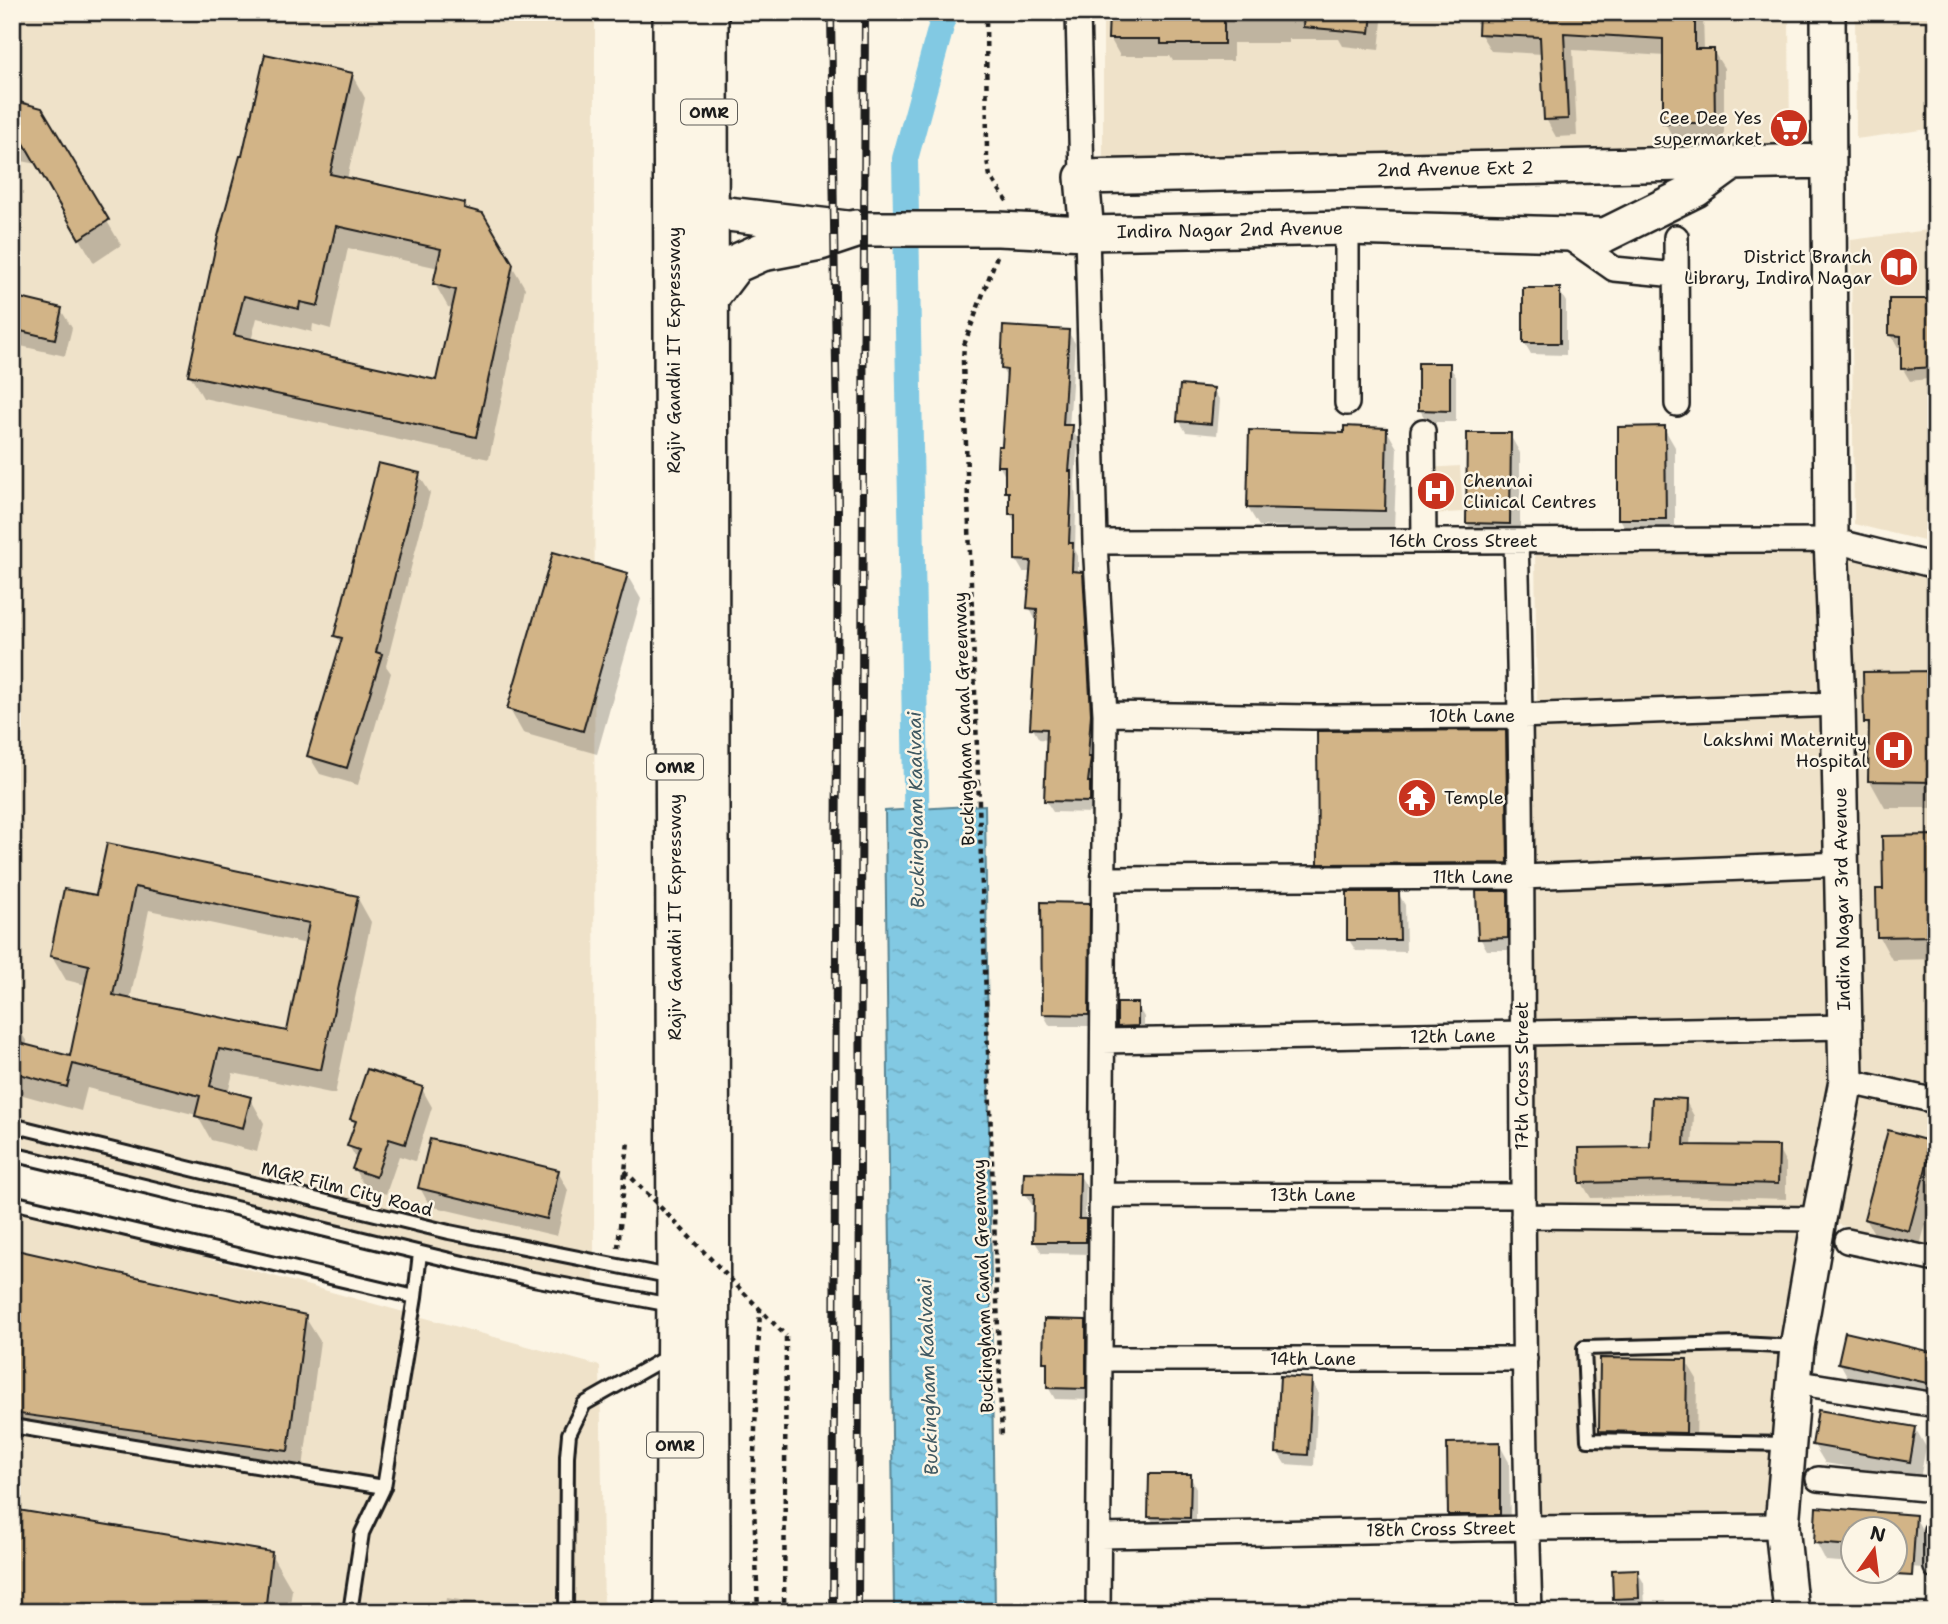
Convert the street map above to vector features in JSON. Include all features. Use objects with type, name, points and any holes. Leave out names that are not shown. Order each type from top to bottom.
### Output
[{"type":"main road","name":"Rajiv Gandhi IT Expressway","points":[[709,12],[710,1612]]},
{"type":"main road","name":"Rajiv Gandhi IT Expressway","points":[[671,13],[674,211],[674,1612]]},
{"type":"main road","points":[[710,296],[735,264],[762,252],[820,241],[856,229]]},
{"type":"street","points":[[1078,12],[1095,542],[1105,714],[1098,1612]]},
{"type":"street","name":"Indira Nagar 3rd Avenue","points":[[1791,1612],[1782,1526],[1797,1347],[1846,1081],[1838,704],[1830,540],[1828,12]]},
{"type":"street","name":"2nd Avenue Ext 2","points":[[1082,177],[1828,161]]},
{"type":"street","name":"Indira Nagar 2nd Avenue","points":[[674,211],[710,212],[856,229],[1002,229],[1087,233],[1347,228],[1605,235],[1696,190],[1733,163]]},
{"type":"street","points":[[1347,228],[1347,403]]},
{"type":"street","points":[[1564,234],[1614,269],[1676,275]]},
{"type":"street","points":[[1676,237],[1677,404]]},
{"type":"street","points":[[1423,431],[1424,541]]},
{"type":"street","name":"16th Cross Street","points":[[1095,542],[1830,540],[1936,566]]},
{"type":"street","name":"17th Cross Street","points":[[1516,541],[1521,716],[1521,1035],[1530,1612]]},
{"type":"street","name":"10th Lane","points":[[1105,714],[1521,716],[1838,704]]},
{"type":"street","name":"11th Lane","points":[[1104,879],[1522,877],[1842,864]]},
{"type":"street","name":"12th Lane","points":[[1103,1041],[1845,1027]]},
{"type":"street","points":[[1846,1081],[1936,1101]]},
{"type":"street","name":"13th Lane","points":[[1102,1195],[1523,1206],[1819,1219]]},
{"type":"street","points":[[1847,1241],[1936,1260]]},
{"type":"street","name":"14th Lane","points":[[1101,1359],[1525,1359]]},
{"type":"street","points":[[1794,1382],[1936,1405]]},
{"type":"street","points":[[1818,1479],[1936,1490]]},
{"type":"street","name":"18th Cross Street","points":[[1100,1536],[1782,1526]]},
{"type":"street","points":[[1936,1531],[1936,1567]]},
{"type":"lane","name":"MGR Film City Road","points":[[12,1125],[449,1232],[616,1266],[675,1292]]},
{"type":"lane","points":[[12,1154],[533,1279],[675,1292]]},
{"type":"lane","points":[[12,1202],[415,1297]]},
{"type":"lane","points":[[350,1612],[362,1533],[384,1487],[420,1253]]},
{"type":"lane","points":[[1789,1444],[1588,1440],[1584,1348],[1740,1344],[1797,1347]]},
{"type":"lane","points":[[566,1612],[569,1434],[584,1404],[675,1352]]},
{"type":"lane","points":[[12,1426],[384,1487]]},
{"type":"path","name":"Buckingham Canal Greenway","points":[[986,12],[987,160],[990,176],[1009,208],[964,345],[963,361],[975,625],[1002,1439]]},
{"type":"path","points":[[616,1266],[628,1140]]},
{"type":"path","points":[[625,1171],[786,1336],[784,1612]]},
{"type":"path","points":[[758,1612],[753,1478],[760,1309]]},
{"type":"shaded area","points":[[12,12],[595,12],[594,1297],[12,1145]]},
{"type":"shaded area","points":[[1103,12],[1789,12],[1790,151],[1103,166]]},
{"type":"shaded area","points":[[1855,12],[1936,12],[1936,128],[1856,139]]},
{"type":"shaded area","points":[[1936,229],[1936,544],[1854,524],[1851,240]]},
{"type":"shaded area","name":"Chennai Clinical Centres","points":[[1460,466],[1463,512],[1413,515],[1410,469]]},
{"type":"shaded area","points":[[1816,546],[1819,695],[1537,706],[1535,551]]},
{"type":"shaded area","points":[[1840,548],[1936,570],[1936,1090],[1851,1071]]},
{"type":"shaded area","points":[[1833,707],[1836,862],[1528,874],[1523,719]]},
{"type":"shaded area","points":[[1842,864],[1846,1080],[1936,1101],[1936,1252],[1819,1219],[1782,1526],[1527,1528],[1522,877]]},
{"type":"shaded area","points":[[12,1204],[600,1366],[604,1612],[12,1612]]},
{"type":"water","points":[[985,805],[995,1612],[894,1612],[885,811]]},
{"type":"building","points":[[1109,12],[1224,12],[1224,44],[1161,44],[1161,39],[1108,39]]},
{"type":"building","points":[[1304,12],[1372,12],[1370,33],[1303,27]]},
{"type":"building","points":[[1479,12],[1695,12],[1695,49],[1714,49],[1715,123],[1663,123],[1663,39],[1564,33],[1568,119],[1544,120],[1540,37],[1478,34]]},
{"type":"building","points":[[265,54],[353,73],[330,174],[465,203],[464,208],[483,213],[513,264],[476,437],[188,375],[217,240],[242,156]],"holes":[[[336,226],[441,249],[433,284],[456,290],[436,380],[234,335],[244,296],[299,309],[300,302],[318,306]]]},
{"type":"building","points":[[12,100],[42,108],[109,220],[79,239],[22,140],[12,138]]},
{"type":"building","points":[[1523,288],[1560,288],[1560,343],[1523,343]]},
{"type":"building","points":[[12,296],[62,308],[55,339],[12,329]]},
{"type":"building","points":[[1889,299],[1936,299],[1936,367],[1901,369],[1901,336],[1889,335]]},
{"type":"building","points":[[1003,326],[1069,330],[1063,425],[1073,425],[1069,471],[1069,543],[1073,543],[1072,571],[1083,572],[1091,714],[1088,757],[1091,757],[1088,782],[1090,802],[1044,801],[1047,729],[1030,728],[1037,609],[1027,608],[1031,561],[1015,560],[1015,514],[1009,514],[1009,492],[1005,492],[1005,466],[997,466],[998,446],[1002,446],[1007,370],[1001,369]]},
{"type":"building","points":[[1418,363],[1450,363],[1450,411],[1418,410]]},
{"type":"building","points":[[1180,385],[1214,388],[1211,424],[1177,421]]},
{"type":"building","points":[[1344,426],[1387,428],[1385,511],[1247,508],[1249,430],[1344,433]]},
{"type":"building","points":[[1665,426],[1666,519],[1618,519],[1618,427]]},
{"type":"building","points":[[1467,433],[1511,433],[1510,524],[1466,523]]},
{"type":"building","points":[[378,463],[420,473],[376,652],[382,654],[347,768],[307,756],[342,638],[334,636]]},
{"type":"building","points":[[553,552],[628,573],[583,731],[507,709]]},
{"type":"building","points":[[1936,671],[1936,782],[1868,781],[1869,723],[1864,723],[1863,672]]},
{"type":"building","name":"Temple","points":[[1506,730],[1508,863],[1318,864],[1317,731]]},
{"type":"building","points":[[1936,835],[1936,936],[1877,937],[1876,889],[1883,889],[1882,836]]},
{"type":"building","points":[[107,843],[358,896],[321,1070],[219,1049],[210,1086],[251,1097],[243,1128],[195,1116],[200,1096],[73,1064],[67,1087],[12,1072],[12,1041],[70,1056],[89,965],[50,956],[64,889],[96,895]],"holes":[[[135,887],[309,923],[287,1031],[113,995]]]},
{"type":"building","points":[[1476,891],[1508,891],[1508,938],[1478,939]]},
{"type":"building","points":[[1347,892],[1399,892],[1400,940],[1347,940]]},
{"type":"building","points":[[1041,902],[1090,903],[1089,1015],[1042,1014]]},
{"type":"building","points":[[1117,1003],[1138,1003],[1138,1026],[1117,1027]]},
{"type":"building","points":[[367,1069],[423,1087],[405,1144],[389,1139],[376,1177],[352,1169],[359,1150],[347,1146],[356,1121],[350,1119]]},
{"type":"building","points":[[1652,1097],[1686,1099],[1684,1145],[1779,1146],[1778,1184],[1674,1181],[1580,1183],[1579,1148],[1650,1147]]},
{"type":"building","points":[[1888,1130],[1933,1142],[1909,1231],[1864,1219]]},
{"type":"building","points":[[430,1139],[559,1170],[547,1219],[418,1188]]},
{"type":"building","points":[[1024,1172],[1080,1173],[1079,1219],[1086,1219],[1086,1242],[1033,1242],[1034,1194],[1023,1194]]},
{"type":"building","points":[[12,1249],[306,1315],[288,1451],[12,1413]]},
{"type":"building","points":[[1044,1319],[1086,1320],[1086,1389],[1047,1388],[1047,1362],[1043,1362]]},
{"type":"building","points":[[1845,1332],[1936,1353],[1936,1385],[1838,1363]]},
{"type":"building","points":[[1600,1358],[1687,1359],[1686,1433],[1599,1431]]},
{"type":"building","points":[[1280,1376],[1312,1378],[1308,1455],[1276,1453]]},
{"type":"building","points":[[1818,1410],[1916,1427],[1910,1462],[1812,1445]]},
{"type":"building","points":[[1500,1442],[1500,1515],[1448,1515],[1447,1443]]},
{"type":"building","points":[[1149,1474],[1191,1474],[1190,1518],[1148,1517]]},
{"type":"building","points":[[1816,1507],[1916,1515],[1912,1576],[1910,1516],[1840,1516],[1840,1545],[1814,1543]]},
{"type":"building","points":[[12,1509],[272,1552],[265,1612],[12,1612]]},
{"type":"building","points":[[1638,1569],[1639,1598],[1613,1599],[1612,1570]]},
{"type":"waterway","name":"Buckingham Kaalvaai","points":[[917,845],[905,159],[945,12]]},
{"type":"railway","points":[[831,12],[838,507],[833,1612]]},
{"type":"railway","points":[[858,1612],[865,12]]},
{"type":"place","name":"Cee Dee Yes supermarket","points":[[1789,128]]},
{"type":"place","name":"District Branch Library, Indira Nagar","points":[[1899,267]]},
{"type":"place","name":"Chennai Clinical Centres","points":[[1436,491]]},
{"type":"place","name":"Lakshmi Maternity Hospital","points":[[1894,750]]},
{"type":"place","name":"Temple","points":[[1417,798]]}]
